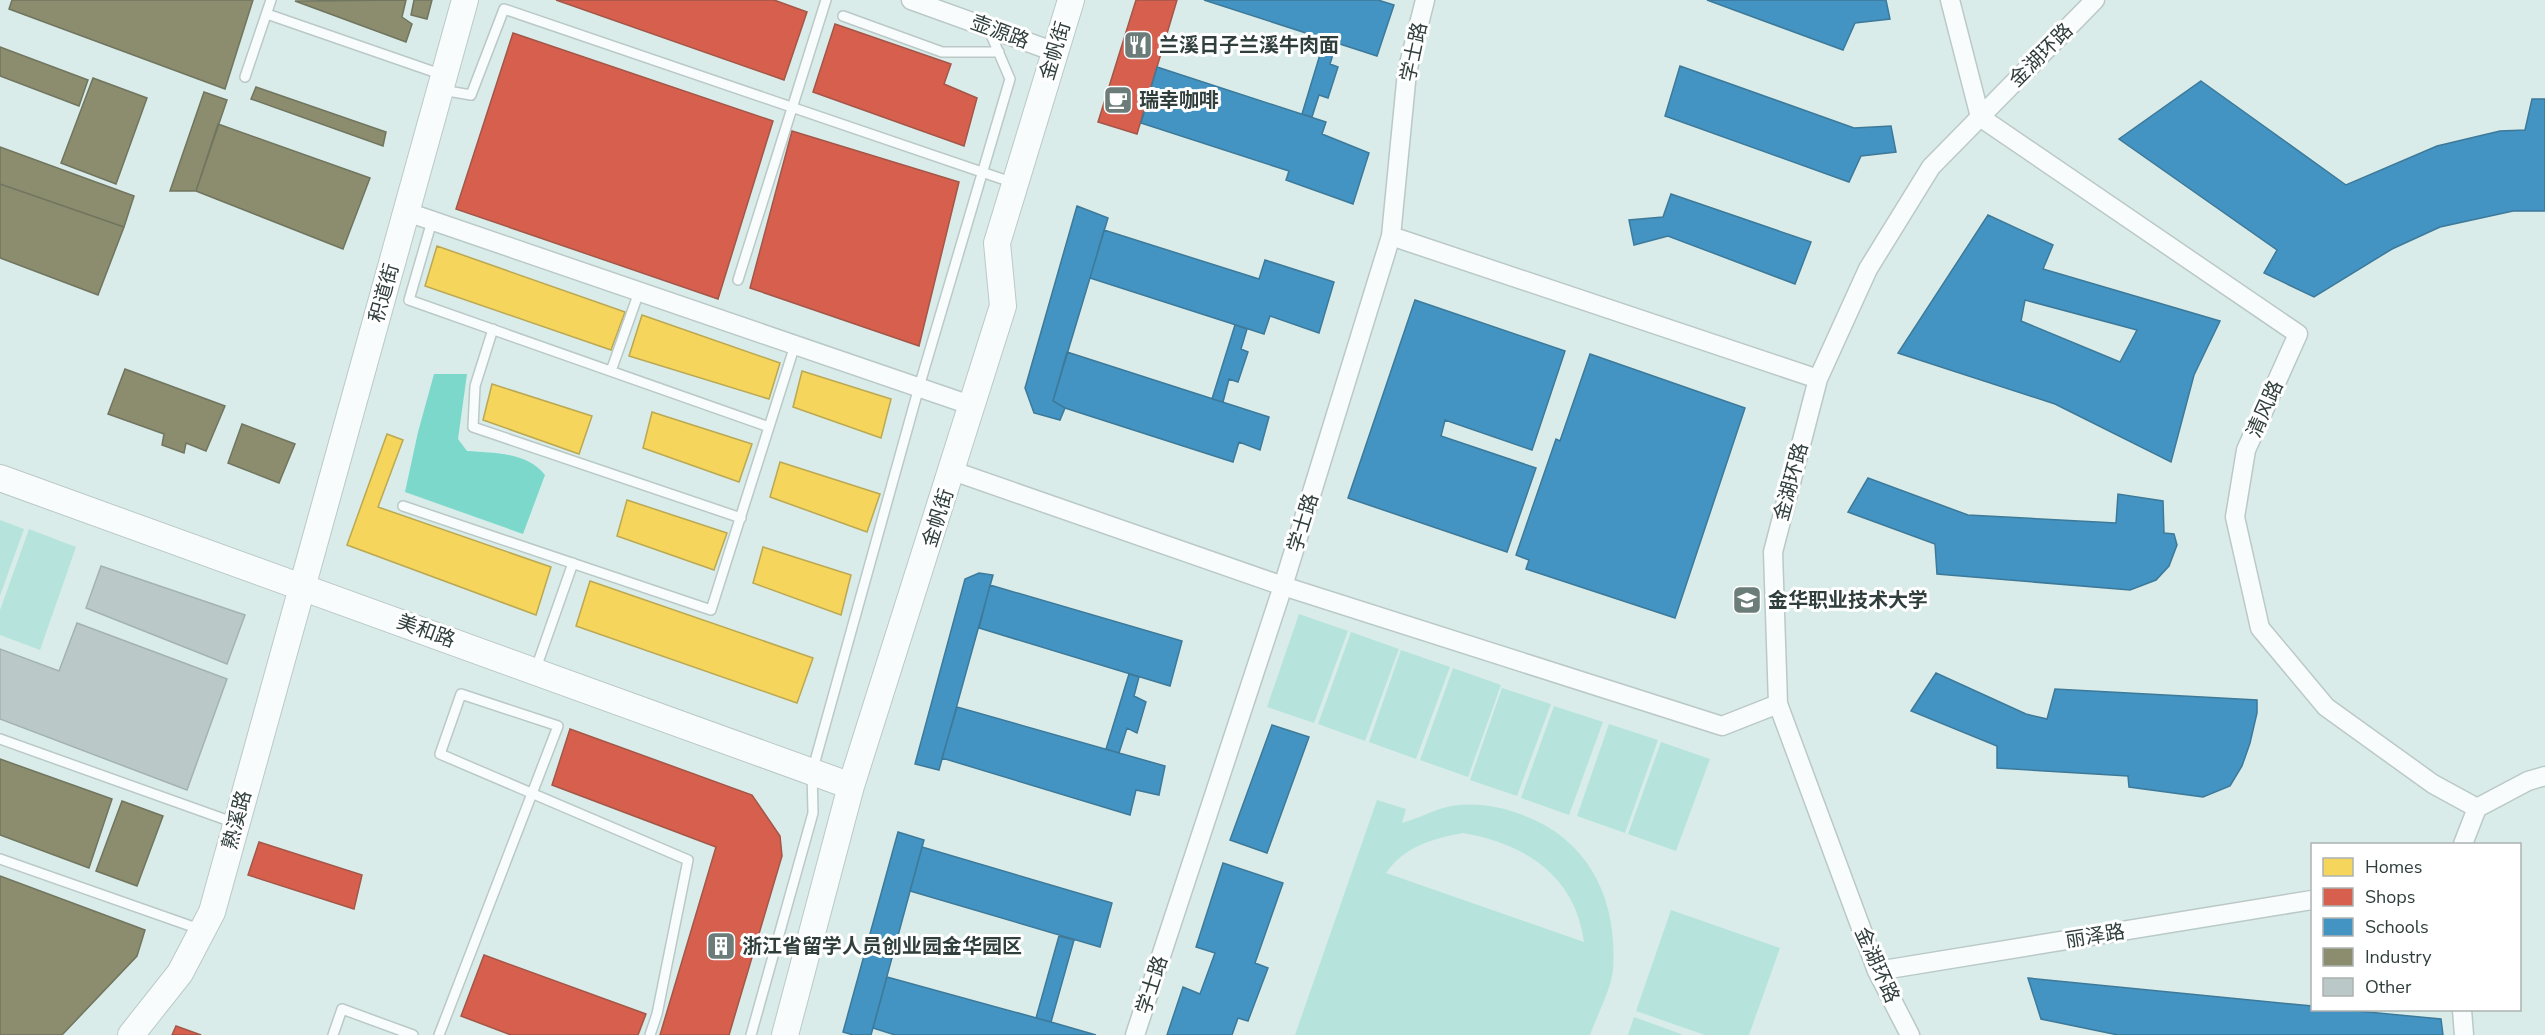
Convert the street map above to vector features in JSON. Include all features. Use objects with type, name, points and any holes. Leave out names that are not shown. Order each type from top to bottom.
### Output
[{"type":"street","name":"积道街","points":[[302,586],[444,83],[465,0]]},
{"type":"street","name":"壶源路","points":[[911,0],[1055,52]]},
{"type":"street","name":"金帆街","points":[[784,1035],[852,786],[1004,306],[997,243],[1071,0]]},
{"type":"street","name":"学士路","points":[[1136,1035],[1283,586],[1391,236],[1407,72],[1425,0]]},
{"type":"street","points":[[1950,0],[1980,117]]},
{"type":"street","name":"金湖环路","points":[[1910,1035],[1877,971],[1778,704],[1773,552],[1818,379],[1868,269],[1932,167],[2096,0]]},
{"type":"street","name":"清风路","points":[[1980,117],[2298,334],[2246,450],[2235,517],[2260,628],[2326,707],[2433,784],[2477,808]]},
{"type":"street","points":[[407,212],[973,406]]},
{"type":"street","points":[[1391,236],[1818,379]]},
{"type":"street","points":[[953,471],[1283,586],[1722,726],[1778,704]]},
{"type":"street","name":"美和路","points":[[1,477],[852,786]]},
{"type":"street","name":"熟溪路","points":[[131,1035],[180,973],[212,912],[302,586]]},
{"type":"street","points":[[2463,843],[2477,808],[2528,781],[2545,776]]},
{"type":"street","name":"丽泽路","points":[[1877,971],[2311,900]]},
{"type":"street","points":[[2462,1011],[2464,1035]]},
{"type":"lane","points":[[245,76],[272,0]]},
{"type":"lane","points":[[738,280],[826,0]]},
{"type":"lane","points":[[267,14],[471,95],[504,9],[1015,183]]},
{"type":"lane","points":[[843,16],[942,52],[999,52]]},
{"type":"lane","points":[[751,1035],[813,813],[812,772],[919,387],[1010,80],[988,28]]},
{"type":"lane","points":[[432,221],[409,300],[769,427]]},
{"type":"lane","points":[[611,371],[639,292]]},
{"type":"lane","points":[[493,329],[475,386],[473,427],[741,518]]},
{"type":"lane","points":[[404,506],[711,610],[795,345]]},
{"type":"lane","points":[[535,671],[573,563]]},
{"type":"lane","points":[[439,1035],[532,792],[558,726],[461,694],[440,754],[532,792],[688,860],[657,1014],[650,1035]]},
{"type":"lane","points":[[0,739],[236,824]]},
{"type":"lane","points":[[0,859],[202,930]]},
{"type":"lane","points":[[333,1035],[342,1009],[413,1035]]},
{"type":"shaded area","points":[[434,374],[467,374],[458,439],[467,451],[499,453],[520,458],[538,467],[545,475],[523,534],[405,492]]},
{"type":"shaded area","points":[[0,520],[24,529],[0,596]]},
{"type":"shaded area","points":[[29,529],[76,547],[40,650],[0,635],[0,610]]},
{"type":"shaded area","points":[[1299,614],[1348,631],[1314,723],[1267,707]]},
{"type":"shaded area","points":[[1351,632],[1399,649],[1365,741],[1318,724]]},
{"type":"shaded area","points":[[1401,650],[1450,667],[1416,759],[1369,742]]},
{"type":"shaded area","points":[[1453,668],[1501,685],[1468,777],[1420,760]]},
{"type":"shaded area","points":[[1502,688],[1551,704],[1517,796],[1470,780]]},
{"type":"shaded area","points":[[1554,706],[1603,722],[1569,815],[1521,798]]},
{"type":"shaded area","points":[[1609,724],[1658,740],[1625,833],[1577,816]]},
{"type":"shaded area","points":[[1661,742],[1710,759],[1676,851],[1628,834]]},
{"type":"shaded area","points":[[1377,800],[1406,809],[1402,823],[1458,805],[1484,805],[1517,813],[1548,827],[1567,841],[1596,877],[1611,921],[1613,970],[1607,994],[1590,1035],[1295,1035]],"holes":[[[1463,833],[1486,838],[1526,855],[1558,881],[1570,898],[1579,919],[1584,942],[1386,873],[1402,856],[1430,841]]]},
{"type":"shaded area","points":[[1671,910],[1780,948],[1749,1035],[1705,1035],[1636,1011]]},
{"type":"shaded area","points":[[1634,1017],[1681,1034],[1681,1035],[1628,1035]]},
{"type":"building: Homes","points":[[437,246],[625,312],[611,350],[425,286]]},
{"type":"building: Homes","points":[[642,315],[780,363],[769,399],[629,356]]},
{"type":"building: Homes","points":[[802,371],[891,399],[881,438],[793,407]]},
{"type":"building: Homes","points":[[492,384],[592,416],[579,454],[483,420]]},
{"type":"building: Homes","points":[[652,412],[752,444],[739,482],[643,448]]},
{"type":"building: Homes","points":[[387,434],[403,440],[378,507],[551,567],[536,615],[347,545]]},
{"type":"building: Homes","points":[[780,462],[880,494],[867,532],[770,497]]},
{"type":"building: Homes","points":[[627,500],[727,533],[714,570],[617,536]]},
{"type":"building: Homes","points":[[763,547],[851,575],[841,615],[753,583]]},
{"type":"building: Homes","points":[[590,581],[813,658],[797,703],[576,626]]},
{"type":"building: Shops","points":[[556,0],[774,0],[807,12],[784,80]]},
{"type":"building: Shops","points":[[1136,0],[1177,0],[1137,134],[1098,122]]},
{"type":"building: Shops","points":[[835,24],[951,64],[944,84],[977,98],[964,146],[813,92]]},
{"type":"building: Shops","points":[[513,33],[773,121],[718,299],[456,209]]},
{"type":"building: Shops","points":[[792,131],[959,182],[919,346],[750,288]]},
{"type":"building: Shops","name":"浙江省留学人员创业园金华园区","points":[[570,729],[752,795],[780,836],[782,856],[729,1035],[660,1035],[716,847],[552,785]]},
{"type":"building: Shops","points":[[259,842],[362,875],[354,909],[248,875]]},
{"type":"building: Shops","points":[[484,955],[646,1014],[638,1035],[511,1035],[461,1016]]},
{"type":"building: Shops","points":[[176,1026],[201,1035],[172,1035]]},
{"type":"building: Schools","points":[[1204,0],[1378,0],[1394,5],[1377,56]]},
{"type":"building: Schools","points":[[1707,0],[1886,0],[1890,19],[1855,23],[1843,50]]},
{"type":"building: Schools","points":[[1325,38],[1337,42],[1330,64],[1338,67],[1328,98],[1319,95],[1312,117],[1302,114]]},
{"type":"building: Schools","points":[[1680,66],[1854,128],[1891,126],[1896,152],[1861,156],[1849,182],[1665,116]]},
{"type":"building: Schools","points":[[1157,67],[1326,122],[1322,134],[1369,153],[1353,204],[1286,180],[1289,171],[1141,123]]},
{"type":"building: Schools","points":[[2201,81],[2346,185],[2437,146],[2500,131],[2525,130],[2532,99],[2545,99],[2545,211],[2513,211],[2440,227],[2392,249],[2314,297],[2264,273],[2277,250],[2119,139]]},
{"type":"building: Schools","points":[[1671,194],[1811,242],[1795,284],[1668,236],[1634,245],[1629,220],[1663,217]]},
{"type":"building: Schools","points":[[1077,206],[1108,218],[1053,401],[1065,408],[1060,420],[1034,413],[1025,388]]},
{"type":"building: Schools","points":[[1988,215],[2053,245],[2043,269],[2220,321],[2194,375],[2171,462],[2055,404],[1898,353]],"holes":[[[2025,300],[2137,330],[2120,362],[2021,321]]]},
{"type":"building: Schools","points":[[1104,230],[1259,279],[1265,260],[1334,282],[1319,333],[1270,316],[1264,334],[1090,278]]},
{"type":"building: Schools","points":[[1415,300],[1565,351],[1532,450],[1445,420],[1441,436],[1536,468],[1507,552],[1348,498]]},
{"type":"building: Schools","points":[[1235,325],[1247,329],[1241,349],[1248,352],[1238,382],[1229,379],[1223,402],[1212,399]]},
{"type":"building: Schools","points":[[1067,352],[1269,417],[1260,450],[1239,442],[1233,462],[1065,408],[1053,401]]},
{"type":"building: Schools","points":[[1590,354],[1745,408],[1675,618],[1526,569],[1529,560],[1516,555],[1556,439],[1560,441]]},
{"type":"building: Schools","points":[[1868,478],[1968,515],[2116,523],[2118,494],[2163,501],[2164,533],[2174,534],[2177,545],[2169,566],[2156,580],[2130,590],[1937,574],[1935,544],[1848,512]]},
{"type":"building: Schools","points":[[979,573],[993,575],[939,770],[915,764],[965,579]]},
{"type":"building: Schools","points":[[990,585],[1182,641],[1170,686],[979,628]]},
{"type":"building: Schools","points":[[1936,673],[2026,714],[2047,719],[2055,689],[2257,700],[2257,713],[2242,766],[2230,786],[2203,797],[2129,787],[2128,776],[1997,768],[1997,746],[1911,711]]},
{"type":"building: Schools","points":[[1129,674],[1139,677],[1134,696],[1146,702],[1137,733],[1127,728],[1119,753],[1106,749]]},
{"type":"building: Schools","points":[[957,707],[1165,766],[1159,795],[1136,790],[1130,815],[942,758]]},
{"type":"building: Schools","points":[[1272,725],[1309,737],[1267,853],[1230,840]]},
{"type":"building: Schools","points":[[898,832],[924,840],[871,1035],[853,1035],[843,1032]]},
{"type":"building: Schools","points":[[922,847],[1112,903],[1100,947],[910,891]]},
{"type":"building: Schools","points":[[1223,863],[1283,883],[1255,963],[1268,968],[1248,1021],[1238,1018],[1232,1035],[1167,1035],[1183,987],[1200,994],[1215,953],[1196,947]]},
{"type":"building: Schools","points":[[1059,936],[1074,940],[1051,1022],[1036,1018]]},
{"type":"building: Schools","points":[[887,977],[1096,1035],[895,1035],[873,1028]]},
{"type":"building: Schools","points":[[2028,978],[2311,1006],[2311,1011],[2357,1011],[2441,1019],[2443,1035],[2118,1035],[2041,1019]]},
{"type":"building: Industry","points":[[12,0],[253,0],[225,89],[9,9]]},
{"type":"building: Industry","points":[[406,0],[402,17],[412,24],[406,42],[295,1]]},
{"type":"building: Industry","points":[[414,0],[432,0],[427,19],[411,15]]},
{"type":"building: Industry","points":[[0,47],[88,80],[79,106],[0,76]]},
{"type":"building: Industry","points":[[93,78],[147,98],[116,184],[61,163]]},
{"type":"building: Industry","points":[[256,87],[386,132],[383,146],[251,99]]},
{"type":"building: Industry","points":[[204,92],[227,100],[196,191],[170,191]]},
{"type":"building: Industry","points":[[218,124],[370,178],[343,249],[196,191]]},
{"type":"building: Industry","points":[[0,147],[134,196],[124,227],[0,184]]},
{"type":"building: Industry","points":[[0,184],[124,227],[98,295],[0,258]]},
{"type":"building: Industry","points":[[125,369],[225,406],[206,451],[186,443],[184,453],[162,445],[164,434],[108,414]]},
{"type":"building: Industry","points":[[242,424],[295,444],[279,483],[228,463]]},
{"type":"building: Industry","points":[[0,759],[112,799],[89,868],[0,835]]},
{"type":"building: Industry","points":[[122,801],[163,816],[137,886],[96,871]]},
{"type":"building: Industry","points":[[0,876],[145,930],[137,956],[62,1035],[0,1035]]},
{"type":"building: Other","points":[[101,566],[245,615],[227,664],[86,608]]},
{"type":"building: Other","points":[[77,623],[227,679],[187,790],[0,719],[0,649],[59,671]]},
{"type":"place","name":"兰溪日子兰溪牛肉面","points":[[1138,45]]},
{"type":"place","name":"瑞幸咖啡","points":[[1118,100]]},
{"type":"place","name":"金华职业技术大学","points":[[1747,600]]},
{"type":"place","name":"浙江省留学人员创业园金华园区","points":[[721,946]]}]
